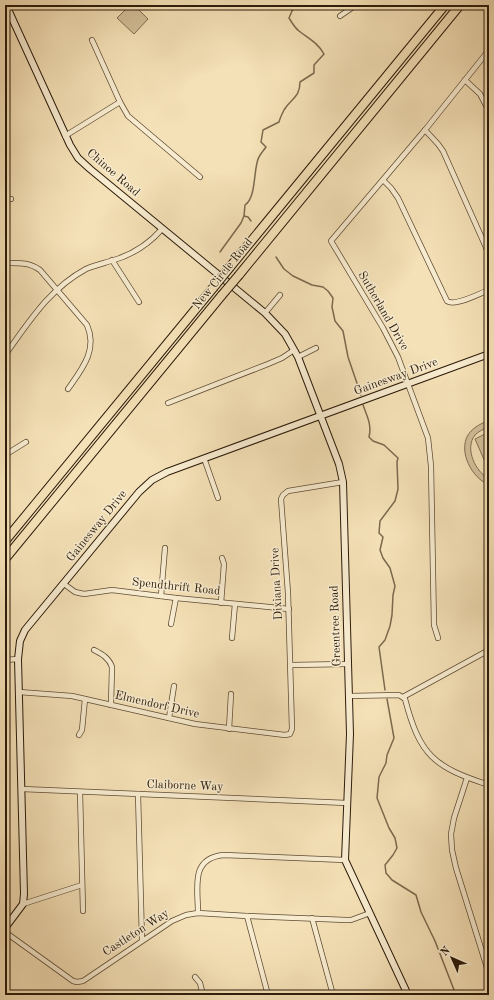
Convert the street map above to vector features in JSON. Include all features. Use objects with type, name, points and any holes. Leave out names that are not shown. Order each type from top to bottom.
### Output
[{"type":"highway","name":"New Circle Road","points":[[5,540],[445,5]]},
{"type":"highway","name":"New Circle Road","points":[[5,558],[460,5]]},
{"type":"street","points":[[340,16],[356,5]]},
{"type":"street","name":"Chinoe Road","points":[[9,6],[65,136],[83,163],[226,281]]},
{"type":"street","points":[[92,40],[120,102],[128,116],[200,177]]},
{"type":"street","name":"Sutherland Drive","points":[[438,638],[434,625],[429,444],[409,384],[398,357],[383,328],[331,241],[489,50]]},
{"type":"street","points":[[465,80],[480,94],[489,111]]},
{"type":"street","points":[[65,136],[120,102]]},
{"type":"street","points":[[424,130],[434,139],[443,151],[489,254]]},
{"type":"street","points":[[383,180],[398,198],[447,301],[452,303],[458,302],[489,290]]},
{"type":"street","points":[[5,199],[11,199]]},
{"type":"street","points":[[5,355],[41,305],[57,289],[87,269],[137,250],[151,240],[162,229]]},
{"type":"street","points":[[112,260],[140,302]]},
{"type":"street","points":[[5,263],[26,263],[35,266],[44,274],[87,325],[91,340],[90,354],[87,362],[68,389]]},
{"type":"street","name":"Greentree Road","points":[[226,281],[266,313],[286,334],[298,357],[339,464],[343,482],[350,734],[345,860],[408,995]]},
{"type":"street","points":[[266,313],[280,295]]},
{"type":"street","points":[[298,357],[316,348]]},
{"type":"street","points":[[168,403],[268,364],[294,350]]},
{"type":"street","name":"Gainesway Drive","points":[[23,904],[22,789],[18,659],[22,636],[146,485],[159,475],[489,354]]},
{"type":"street","points":[[5,455],[26,442]]},
{"type":"street","points":[[204,458],[218,498]]},
{"type":"street","name":"Dixiana Drive","points":[[290,734],[292,729],[289,609],[281,499],[288,491],[343,482]]},
{"type":"street","points":[[161,596],[165,548]]},
{"type":"street","points":[[222,558],[224,564],[222,603]]},
{"type":"street","name":"Spendthrift Road","points":[[64,584],[79,594],[112,590],[289,609]]},
{"type":"street","points":[[171,624],[176,598]]},
{"type":"street","points":[[232,638],[235,604]]},
{"type":"street","points":[[94,650],[104,656],[110,662],[112,667],[111,705]]},
{"type":"street","points":[[349,696],[399,695],[404,697],[489,650]]},
{"type":"street","points":[[5,660],[18,659]]},
{"type":"street","points":[[291,665],[348,664]]},
{"type":"street","points":[[169,718],[174,686]]},
{"type":"street","name":"Elmendorf Drive","points":[[19,692],[72,696],[195,724],[285,735],[290,734]]},
{"type":"street","points":[[229,729],[232,694]]},
{"type":"street","points":[[404,697],[414,731],[426,750],[436,761],[445,768],[489,786]]},
{"type":"street","points":[[79,735],[82,730],[85,699]]},
{"type":"street","points":[[467,778],[454,818],[451,834],[452,850],[456,868],[489,974]]},
{"type":"street","name":"Claiborne Way","points":[[22,789],[347,803]]},
{"type":"street","points":[[80,792],[83,911]]},
{"type":"street","points":[[138,794],[142,940]]},
{"type":"street","points":[[198,913],[198,874],[202,865],[213,857],[223,855],[345,860]]},
{"type":"street","points":[[5,928],[23,904],[82,886]]},
{"type":"street","name":"Castleton Way","points":[[5,932],[73,981],[77,982],[83,980],[179,917],[198,913],[351,920],[370,913]]},
{"type":"street","points":[[247,916],[268,995]]},
{"type":"street","points":[[312,918],[333,995]]},
{"type":"street","points":[[195,977],[200,983],[203,995]]},
{"type":"shaded area","points":[[130,5],[134,5],[148,19],[134,34],[117,18]]},
{"type":"shaded area","points":[[489,420],[489,427],[475,435],[472,441],[471,453],[476,466],[484,476],[489,479],[489,485],[477,477],[468,464],[465,442],[472,430]]},
{"type":"shaded area","points":[[489,432],[489,471],[475,439]]},
{"type":"waterway","points":[[251,221],[248,217],[244,216],[245,205],[249,201],[253,189],[257,162],[266,147],[261,142],[263,130],[279,122],[284,110],[297,95],[300,82],[314,73],[314,65],[324,54],[316,44],[292,24],[289,18],[297,5]]},
{"type":"waterway","points":[[220,252],[241,223],[244,216]]},
{"type":"waterway","points":[[276,257],[284,269],[293,276],[312,285],[323,287],[333,298],[332,307],[335,321],[343,331],[348,357],[361,395]]},
{"type":"waterway","points":[[363,405],[369,425],[369,437],[373,441],[384,445],[398,458],[398,489],[395,501],[380,521],[379,533],[383,537],[380,550],[383,558],[390,568],[395,586],[390,626],[385,640],[379,647],[385,690]]},
{"type":"waterway","points":[[387,699],[394,738],[387,755],[386,763],[379,777],[377,798],[389,828],[395,838],[397,848],[385,865],[386,873],[392,880],[416,895],[421,912],[435,941],[456,995]]}]
